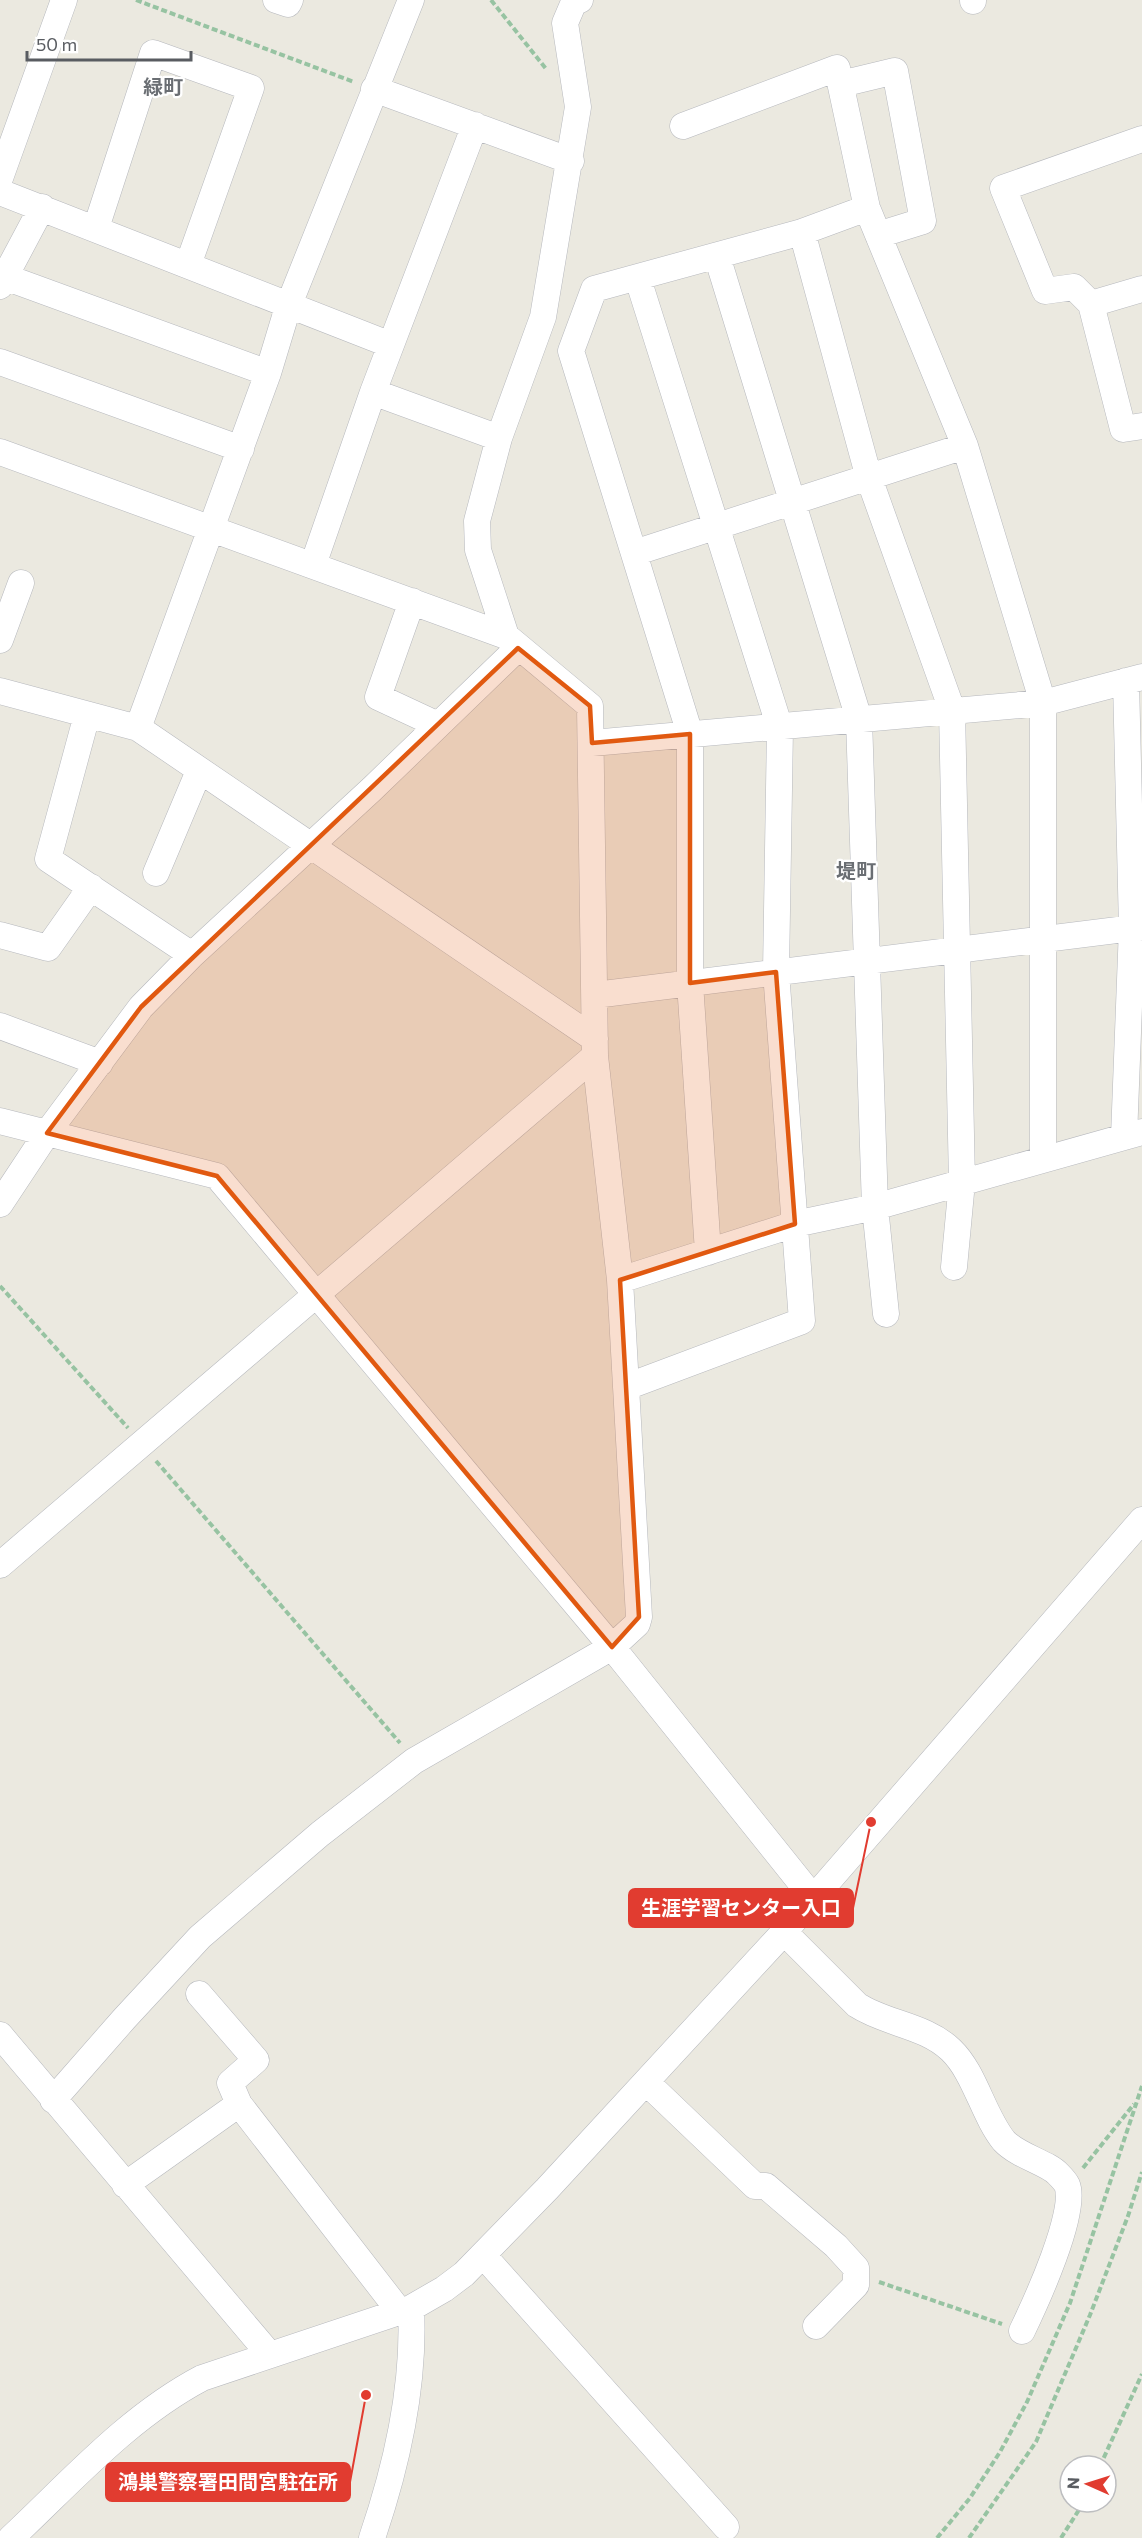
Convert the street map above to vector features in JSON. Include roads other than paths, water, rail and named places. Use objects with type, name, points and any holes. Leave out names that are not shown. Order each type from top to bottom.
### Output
[{"type":"street","points":[[0,178],[64,0]]},
{"type":"street","points":[[276,0],[288,4],[290,0]]},
{"type":"street","points":[[138,728],[213,528],[268,373],[288,307],[411,0]]},
{"type":"street","points":[[512,642],[478,550],[477,521],[499,438],[543,317],[571,161],[578,108],[565,23],[574,2],[580,0]]},
{"type":"street","points":[[96,228],[153,53],[251,88],[188,265]]},
{"type":"street","points":[[683,126],[837,68],[867,208],[964,446],[1043,703],[1043,1158]]},
{"type":"street","points":[[841,84],[895,71],[923,220],[878,235]]},
{"type":"street","points":[[374,89],[571,161]]},
{"type":"street","points":[[314,565],[372,392],[475,125]]},
{"type":"street","points":[[1142,139],[1003,188],[1046,291],[1074,287],[1091,304],[1123,429],[1142,426]]},
{"type":"street","points":[[0,192],[96,228],[288,307],[390,345]]},
{"type":"street","points":[[42,207],[2,281],[268,373]]},
{"type":"street","points":[[708,1252],[690,983],[690,734],[571,351],[594,289],[638,279],[802,232],[867,208]]},
{"type":"street","points":[[802,232],[869,478],[952,710],[955,950],[962,1182],[954,1267]]},
{"type":"street","points":[[717,256],[859,719],[875,1207],[886,1314]]},
{"type":"street","points":[[626,1387],[802,1321],[776,972],[780,728],[638,279]]},
{"type":"street","points":[[1091,304],[1142,289]]},
{"type":"street","points":[[0,362],[241,449]]},
{"type":"street","points":[[372,392],[499,438]]},
{"type":"street","points":[[634,554],[964,446]]},
{"type":"street","points":[[0,452],[314,565],[512,642],[590,706],[595,1047],[620,1280],[639,1617],[637,1624],[612,1647],[414,1761],[311,1841],[200,1937],[53,2100]]},
{"type":"street","points":[[0,640],[21,582]]},
{"type":"street","points":[[411,601],[378,697],[438,726]]},
{"type":"street","points":[[0,1204],[47,1133],[141,1007],[192,955],[438,726],[512,642]]},
{"type":"street","points":[[592,743],[1043,703],[1134,679],[1137,927],[1133,1134],[875,1207],[795,1224],[620,1280]]},
{"type":"street","points":[[0,691],[138,728],[311,846],[595,1047]]},
{"type":"street","points":[[87,715],[48,859],[192,955]]},
{"type":"street","points":[[156,873],[199,771]]},
{"type":"street","points":[[0,935],[48,948],[91,887]]},
{"type":"street","points":[[596,995],[1137,927]]},
{"type":"street","points":[[0,1026],[100,1063]]},
{"type":"street","points":[[0,1565],[595,1047]]},
{"type":"street","points":[[0,1121],[217,1176],[612,1647],[814,1899]]},
{"type":"street","points":[[11,2538],[153,2407],[202,2378],[406,2310],[444,2289],[483,2254],[646,2082],[814,1899],[1142,1520]]},
{"type":"street","points":[[784,1932],[857,2006],[928,2035],[952,2051],[1005,2141],[1031,2161],[1056,2171],[1066,2184],[1069,2197],[1064,2222],[1045,2280],[1022,2331]]},
{"type":"street","points":[[199,1994],[256,2060],[230,2083],[239,2104],[406,2310],[402,2428],[389,2487],[372,2538]]},
{"type":"street","points":[[0,2035],[270,2355]]},
{"type":"street","points":[[646,2082],[755,2186],[766,2186],[836,2246],[856,2268],[858,2275],[856,2285],[816,2325]]},
{"type":"street","points":[[125,2185],[239,2104]]},
{"type":"street","points":[[483,2254],[726,2528]]},
{"type":"place","name":"生涯学習センター入口","points":[[871,1822]]},
{"type":"place","name":"鴻巣警察署田間宮駐在所","points":[[366,2395]]},
{"type":"district","name":"緑町","points":[[163,87]]},
{"type":"district","name":"堤町","points":[[856,871]]}]
